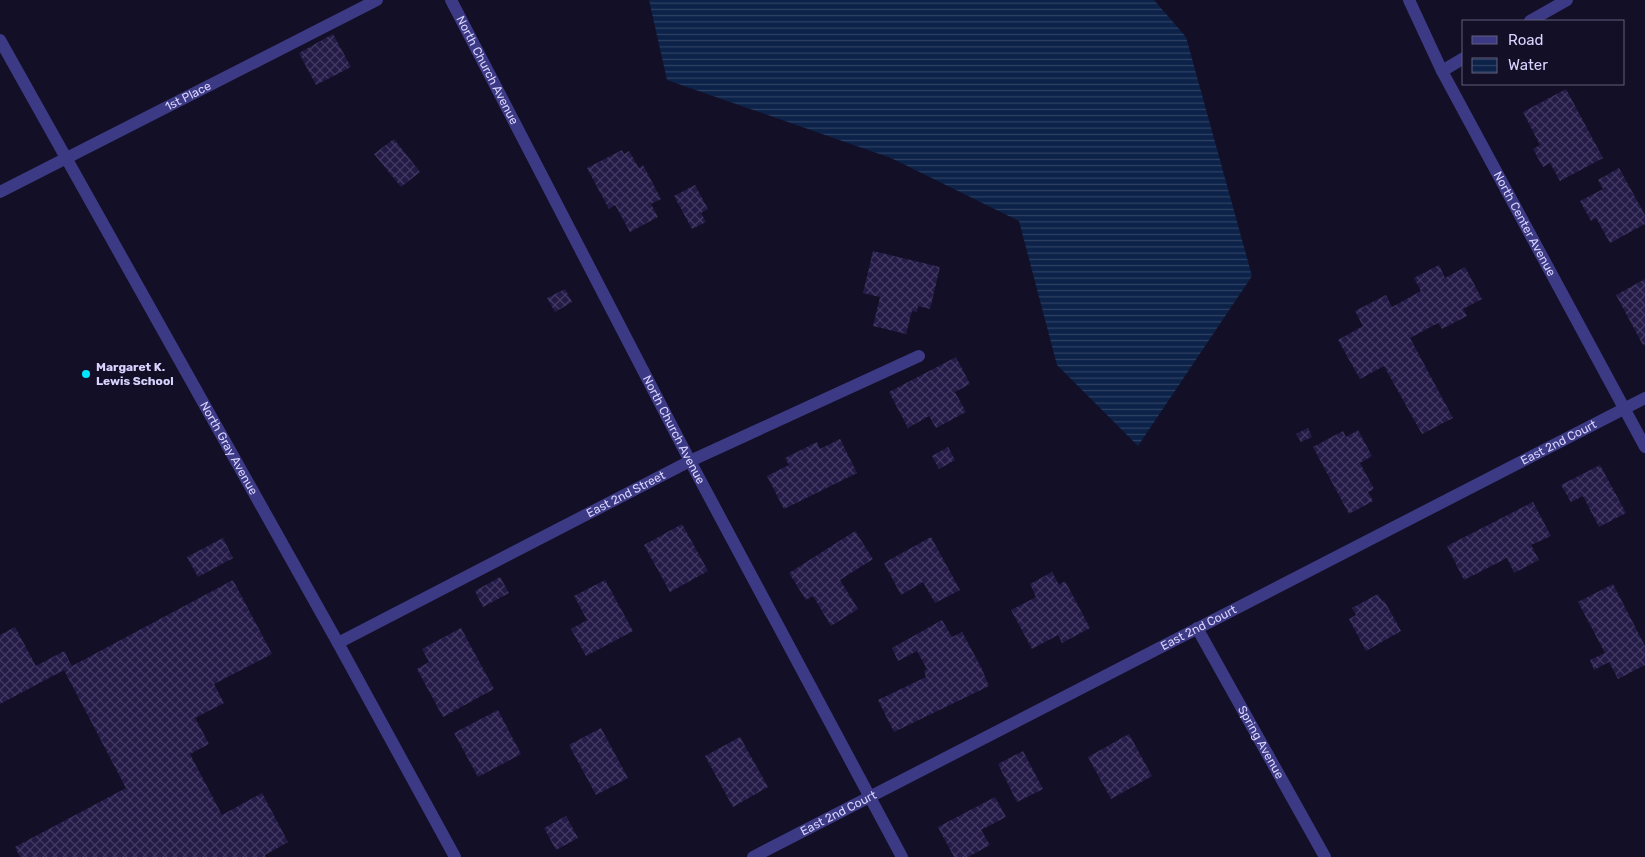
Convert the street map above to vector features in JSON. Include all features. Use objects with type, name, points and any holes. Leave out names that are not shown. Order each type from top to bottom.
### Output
[{"type":"street","name":"1st Place","points":[[0,192],[377,0]]},
{"type":"street","name":"North Church Avenue","points":[[451,0],[690,461],[902,857]]},
{"type":"street","name":"North Center Avenue","points":[[1409,0],[1442,70],[1645,447]]},
{"type":"street","points":[[1532,20],[1567,0]]},
{"type":"street","name":"North Gray Avenue","points":[[0,40],[338,643],[455,857]]},
{"type":"street","points":[[1442,70],[1462,59]]},
{"type":"street","name":"East 2nd Street","points":[[338,643],[690,461],[919,356]]},
{"type":"street","name":"East 2nd Court","points":[[753,857],[1645,398]]},
{"type":"street","name":"Spring Avenue","points":[[1197,628],[1325,857]]},
{"type":"water","points":[[649,0],[1154,0],[1186,37],[1252,276],[1138,446],[1057,365],[1019,221],[891,158],[667,80]]},
{"type":"building","points":[[333,34],[351,67],[316,85],[299,53]]},
{"type":"building","points":[[1566,89],[1603,158],[1560,181],[1550,163],[1543,167],[1533,149],[1540,145],[1523,112]]},
{"type":"building","points":[[394,139],[420,172],[401,187],[374,154]]},
{"type":"building","points":[[622,150],[624,154],[629,151],[639,168],[643,165],[661,199],[651,204],[658,217],[630,232],[615,205],[609,209],[587,168]]},
{"type":"building","points":[[1619,168],[1645,215],[1645,224],[1610,243],[1596,218],[1591,221],[1580,201],[1603,189],[1598,180]]},
{"type":"building","points":[[695,185],[708,209],[701,213],[706,222],[692,229],[674,196]]},
{"type":"building","points":[[873,251],[940,267],[930,309],[918,306],[917,312],[912,311],[906,334],[873,326],[880,297],[863,293]]},
{"type":"building","points":[[1439,265],[1445,278],[1465,267],[1482,299],[1463,309],[1467,316],[1442,329],[1438,323],[1410,338],[1453,418],[1422,434],[1384,366],[1360,379],[1338,340],[1363,326],[1355,311],[1386,295],[1392,307],[1421,291],[1414,278]]},
{"type":"building","points":[[1645,279],[1645,344],[1643,345],[1616,295]]},
{"type":"building","points":[[565,289],[572,302],[555,312],[547,298]]},
{"type":"building","points":[[956,357],[970,384],[955,392],[966,412],[936,428],[929,416],[908,428],[889,392]]},
{"type":"building","points":[[1308,428],[1312,437],[1301,442],[1296,434]]},
{"type":"building","points":[[1358,430],[1372,456],[1360,463],[1374,489],[1368,492],[1373,501],[1349,514],[1313,447],[1343,431],[1346,437]]},
{"type":"building","points":[[840,439],[857,473],[784,509],[767,476],[789,465],[785,458],[817,442],[820,449]]},
{"type":"building","points":[[948,447],[955,460],[939,469],[932,456]]},
{"type":"building","points":[[1600,465],[1626,513],[1599,527],[1583,496],[1571,502],[1561,485]]},
{"type":"building","points":[[1533,502],[1551,536],[1531,545],[1539,560],[1514,573],[1507,558],[1464,580],[1447,546]]},
{"type":"building","points":[[682,524],[708,571],[670,592],[644,545]]},
{"type":"building","points":[[855,531],[873,559],[840,580],[858,609],[831,626],[813,596],[806,600],[789,573]]},
{"type":"building","points":[[931,537],[960,590],[935,603],[923,582],[901,595],[884,563]]},
{"type":"building","points":[[223,538],[233,558],[198,577],[187,557]]},
{"type":"building","points":[[1052,572],[1059,585],[1065,581],[1090,628],[1062,643],[1058,635],[1032,649],[1011,610],[1036,597],[1030,584]]},
{"type":"building","points":[[500,577],[509,593],[483,607],[475,591]]},
{"type":"building","points":[[233,580],[272,654],[214,684],[224,703],[195,718],[209,744],[190,754],[222,815],[262,793],[288,842],[265,855],[266,857],[20,857],[15,847],[126,788],[64,670],[0,704],[0,635],[15,627],[36,666],[64,651],[72,666]]},
{"type":"building","points":[[605,580],[633,631],[586,656],[571,629],[587,620],[574,596]]},
{"type":"building","points":[[1613,584],[1645,646],[1645,665],[1618,679],[1609,662],[1594,670],[1590,660],[1605,653],[1578,602]]},
{"type":"building","points":[[1378,594],[1382,601],[1384,600],[1401,631],[1366,651],[1349,619],[1356,615],[1352,608]]},
{"type":"building","points":[[942,620],[952,637],[962,632],[989,686],[894,732],[878,700],[926,677],[924,671],[927,669],[917,651],[898,661],[892,648]]},
{"type":"building","points":[[461,628],[494,689],[443,717],[417,669],[429,662],[422,649]]},
{"type":"building","points":[[498,710],[521,754],[478,777],[454,733]]},
{"type":"building","points":[[601,728],[628,778],[596,795],[569,745]]},
{"type":"building","points":[[1129,734],[1152,776],[1111,799],[1088,757]]},
{"type":"building","points":[[740,737],[768,787],[733,807],[705,756]]},
{"type":"building","points":[[1023,751],[1043,789],[1017,802],[998,764]]},
{"type":"building","points":[[995,797],[1006,817],[981,830],[990,845],[968,857],[954,857],[938,827]]},
{"type":"building","points":[[566,816],[578,838],[556,850],[544,828]]},
{"type":"place","name":"Margaret K. Lewis School","points":[[86,374]]}]
